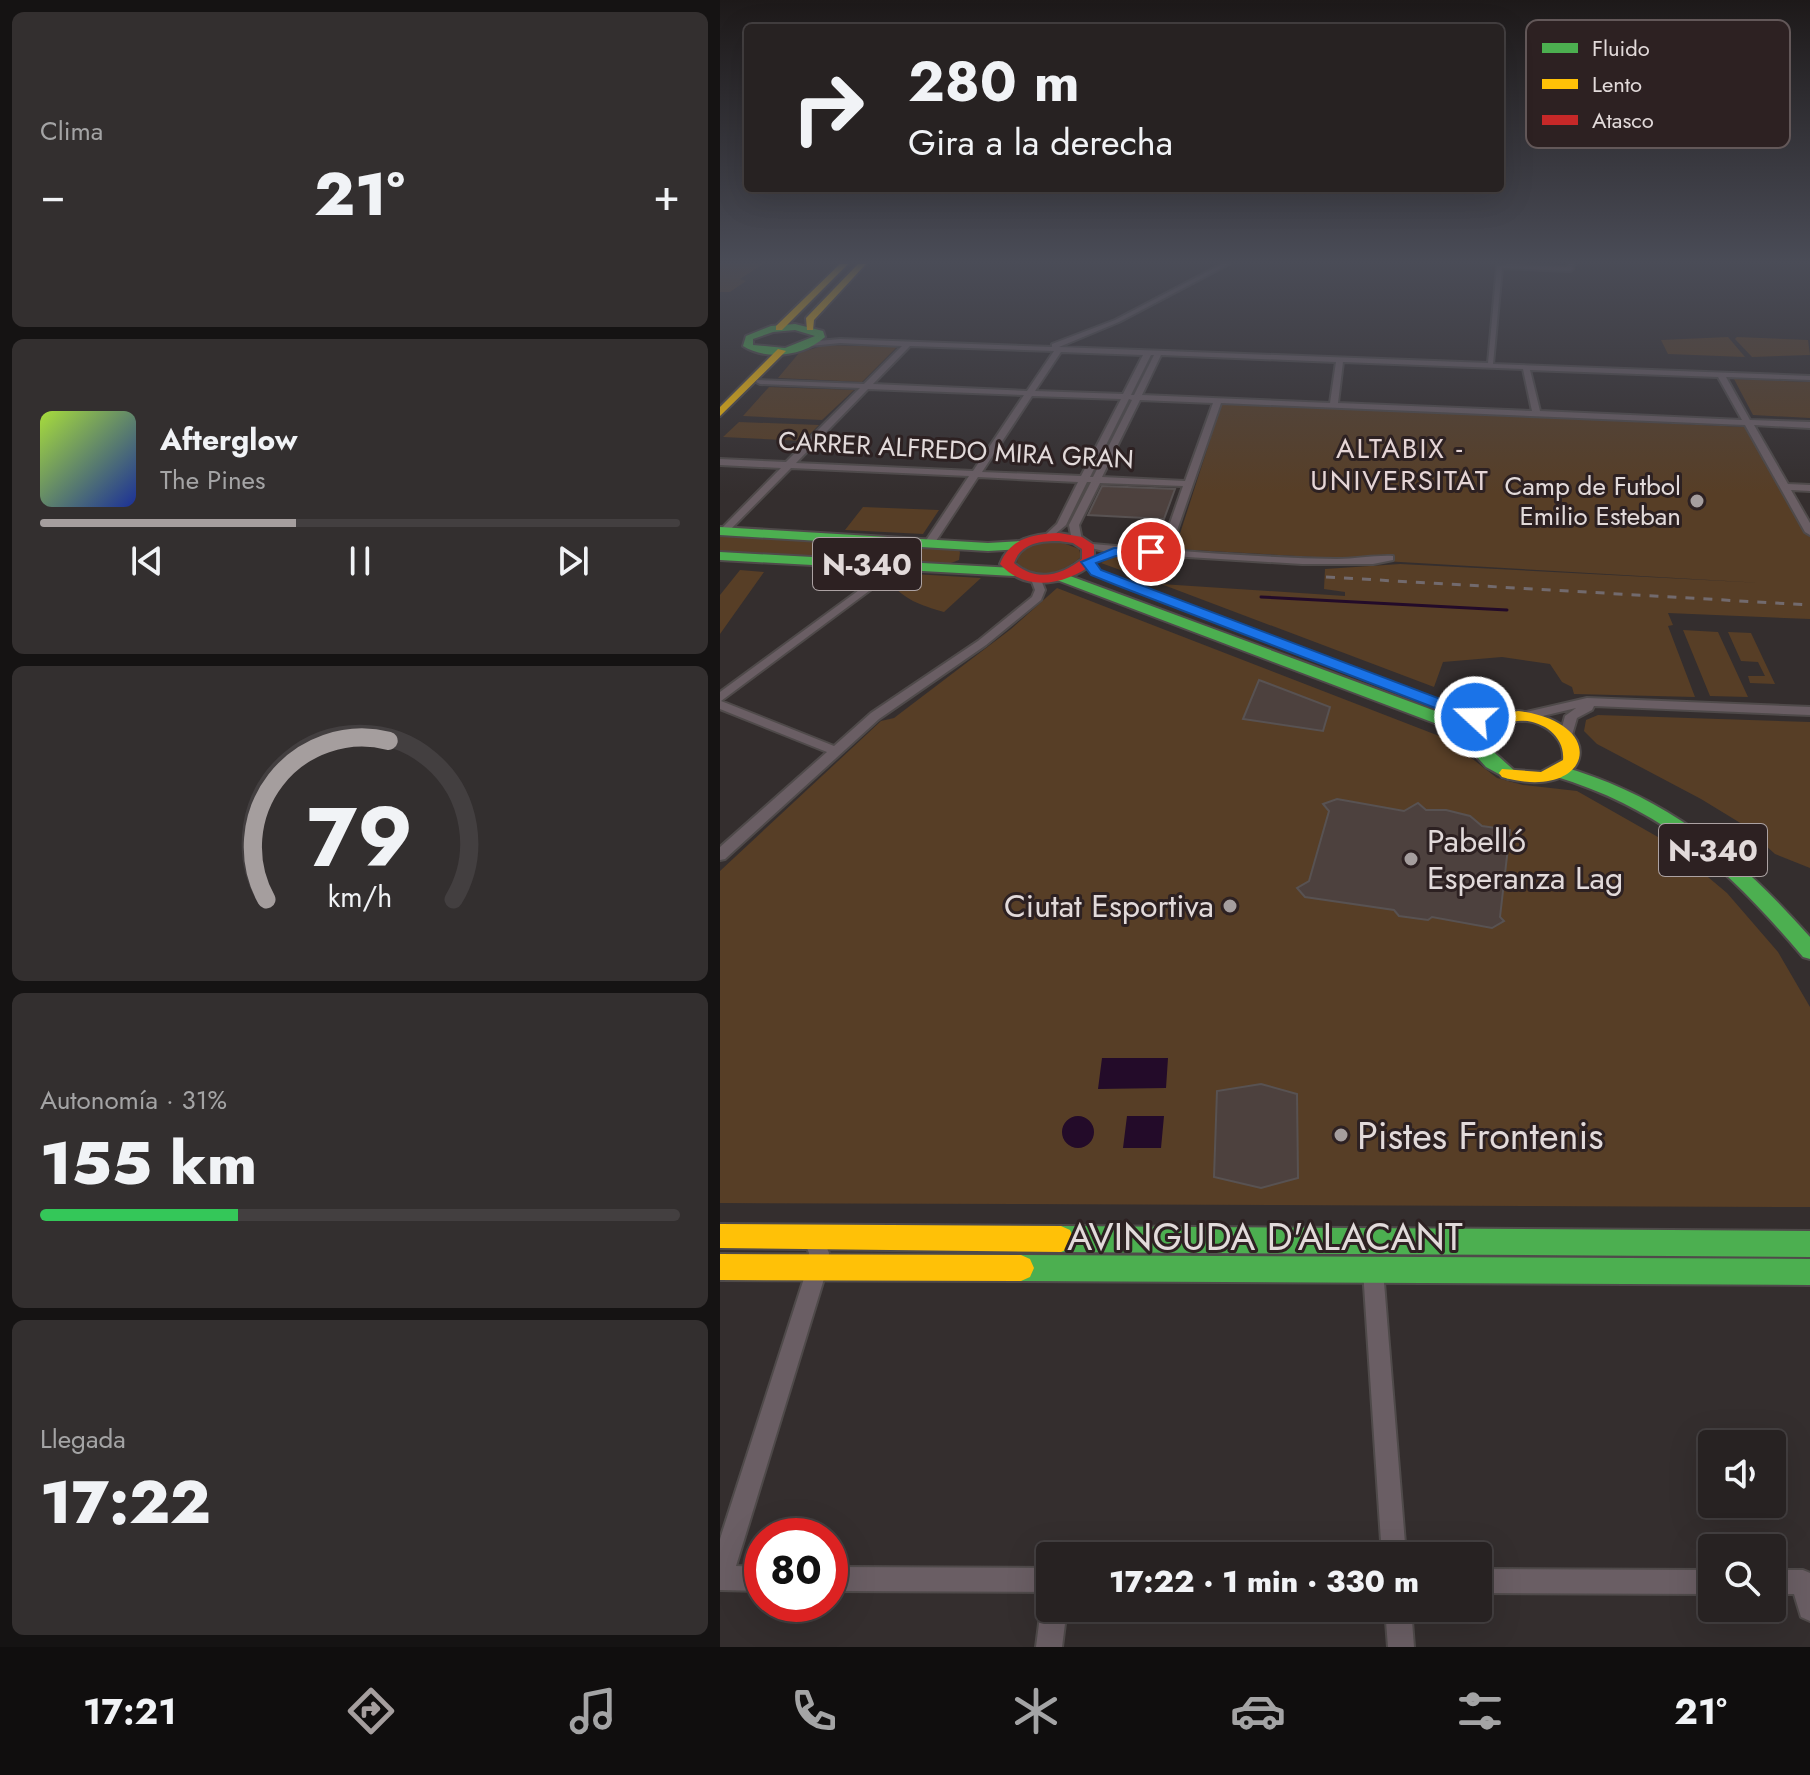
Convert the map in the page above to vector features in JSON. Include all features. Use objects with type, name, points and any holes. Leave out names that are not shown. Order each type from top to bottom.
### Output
[{"type":"main road","points":[[748,341],[751,348],[774,351]]},
{"type":"main road","points":[[720,401],[774,351],[799,341]]},
{"type":"main road","points":[[720,413],[774,351]]},
{"type":"main road","name":"N-340","points":[[722,531],[1000,547],[1048,537],[1085,552],[1096,572],[1459,713],[1500,719],[1522,717],[1550,724],[1566,735]]},
{"type":"main road","name":"N-340","points":[[941,568],[965,556],[964,547],[959,544]]},
{"type":"main road","points":[[1014,572],[1007,559],[1020,545]]},
{"type":"main road","name":"N-340","points":[[720,556],[1014,572],[1036,579],[1062,577],[1080,569],[1085,552]]},
{"type":"main road","name":"N-340","points":[[1062,577],[1451,723],[1471,735],[1490,763],[1515,775],[1534,778],[1560,772],[1593,779],[1621,792],[1706,845],[1762,893],[1810,951]]},
{"type":"main road","points":[[1478,746],[1481,731],[1500,719]]},
{"type":"main road","points":[[1560,772],[1570,764],[1574,753],[1566,735]]},
{"type":"main road","name":"N-340","points":[[1574,753],[1685,815],[1744,858],[1810,925]]},
{"type":"main road","name":"AVINGUDA D'ALACANT","points":[[720,1236],[1810,1244]]},
{"type":"main road","name":"AVINGUDA D'ALACANT","points":[[720,1267],[1810,1272]]},
{"type":"street","points":[[839,341],[1810,376]]},
{"type":"street","points":[[907,341],[1810,376]]},
{"type":"street","points":[[930,542],[1031,393],[1057,347],[1071,341]]},
{"type":"street","points":[[1491,362],[1493,341]]},
{"type":"street","points":[[722,531],[908,344]]},
{"type":"street","points":[[1148,353],[1124,397],[1074,525],[1085,552],[1170,549],[1373,562],[1389,558]]},
{"type":"street","points":[[1048,537],[1060,528],[1091,479],[1159,353]]},
{"type":"street","points":[[1334,404],[1340,360]]},
{"type":"street","points":[[1526,367],[1536,412]]},
{"type":"street","points":[[1721,375],[1810,532]]},
{"type":"street","points":[[760,382],[1747,421]]},
{"type":"street","points":[[1137,396],[1810,423]]},
{"type":"street","points":[[1170,549],[1218,401]]},
{"type":"street","name":"CARRER ALFREDO MIRA GRAN","points":[[720,462],[1189,484]]},
{"type":"street","points":[[1784,487],[1810,488]]},
{"type":"street","points":[[720,698],[896,566]]},
{"type":"street","points":[[720,855],[875,716],[982,643],[1037,598],[1040,590],[1036,579]]},
{"type":"street","points":[[1566,735],[1571,716],[1603,702]]},
{"type":"street","points":[[1522,717],[1570,705],[1603,702],[1810,711]]},
{"type":"street","points":[[720,705],[836,751]]},
{"type":"street","points":[[744,1579],[720,1578],[817,1269],[819,1253],[812,1236]]},
{"type":"street","points":[[1373,1270],[1393,1542]]},
{"type":"street","points":[[848,1579],[1036,1580]]},
{"type":"street","points":[[1492,1581],[1698,1582]]},
{"type":"street","points":[[1786,1582],[1803,1582],[1810,1608]]},
{"type":"street","points":[[1049,1647],[1052,1622]]},
{"type":"street","points":[[1399,1622],[1401,1647]]},
{"type":"shaded area","points":[[1661,341],[1731,341],[1745,357],[1668,354]]},
{"type":"shaded area","points":[[1737,341],[1808,341],[1810,355],[1752,357]]},
{"type":"shaded area","points":[[825,345],[897,347],[862,382],[778,378],[799,353]]},
{"type":"shaded area","points":[[1734,379],[1810,382],[1810,418],[1753,415]]},
{"type":"shaded area","points":[[769,387],[854,390],[822,420],[743,416]]},
{"type":"shaded area","points":[[1222,403],[1745,427],[1810,537],[1810,619],[1668,613],[1673,625],[1668,626],[1695,697],[1574,694],[1572,687],[1562,682],[1550,664],[1502,657],[1443,662],[1434,687],[1161,584],[1345,596],[1345,592],[1324,589],[1325,569],[1400,564],[1762,583],[1175,549]]},
{"type":"shaded area","points":[[739,422],[819,425],[803,441],[723,437]]},
{"type":"shaded area","points":[[863,507],[939,510],[923,534],[845,530]]},
{"type":"shaded area","points":[[720,534],[955,546],[960,552],[959,560],[943,566],[720,554]]},
{"type":"shaded area","points":[[1058,541],[1079,549],[1081,557],[1050,573],[1034,572],[1017,563],[1018,554],[1036,543]]},
{"type":"shaded area","points":[[1114,556],[1153,560],[1145,579],[1101,563]]},
{"type":"shaded area","points":[[740,570],[764,572],[720,634],[720,595]]},
{"type":"shaded area","points":[[897,573],[981,578],[944,612],[906,597],[888,580]]},
{"type":"shaded area","name":"Ciutat Esportiva","points":[[1057,588],[1447,739],[1497,778],[1523,785],[1577,791],[1665,841],[1727,893],[1778,952],[1810,1007],[1810,1207],[720,1203],[720,871],[881,721],[894,718],[1011,629]]},
{"type":"shaded area","points":[[1683,630],[1718,632],[1748,697],[1710,696]]},
{"type":"shaded area","points":[[1728,632],[1751,633],[1775,684],[1750,683],[1748,676],[1765,676],[1758,662],[1741,661]]},
{"type":"shaded area","points":[[1598,715],[1810,722],[1810,868],[1775,854],[1742,824],[1597,744],[1584,731],[1586,720]]},
{"type":"shaded area","points":[[1102,1058],[1168,1058],[1166,1088],[1098,1089]]},
{"type":"shaded area","points":[[1078,1116],[1090,1120],[1094,1132],[1090,1144],[1078,1148],[1066,1144],[1062,1132],[1066,1120]]},
{"type":"shaded area","points":[[1127,1116],[1164,1116],[1161,1148],[1123,1148]]},
{"type":"building","points":[[1102,486],[1175,489],[1164,519],[1088,515]]},
{"type":"building","points":[[1259,680],[1330,707],[1323,731],[1243,719]]},
{"type":"building","name":"Pabelló Esperanza Lag","points":[[1337,799],[1404,811],[1418,803],[1426,810],[1446,810],[1470,816],[1482,826],[1510,830],[1500,917],[1504,921],[1492,928],[1432,917],[1428,920],[1399,916],[1394,910],[1305,897],[1297,888],[1309,881],[1329,811],[1323,804]]},
{"type":"building","points":[[1261,1084],[1297,1094],[1298,1178],[1261,1188],[1214,1177],[1217,1091]]},
{"type":"waterway","points":[[1261,597],[1507,610]]},
{"type":"railway","points":[[1326,577],[1810,605]]},
{"type":"traffic: fast","points":[[749,341],[748,346],[776,352],[794,350],[814,341]]},
{"type":"traffic: fast","points":[[720,531],[988,547],[1020,545]]},
{"type":"traffic: fast","points":[[720,556],[1014,572]]},
{"type":"traffic: fast","points":[[1062,577],[1451,723],[1492,763],[1508,773]]},
{"type":"traffic: fast","points":[[1560,772],[1634,799],[1699,840],[1757,892],[1810,951]]},
{"type":"traffic: fast","points":[[1061,1239],[1810,1244]]},
{"type":"traffic: fast","points":[[1021,1268],[1810,1272]]},
{"type":"traffic: slow","points":[[720,413],[781,351]]},
{"type":"traffic: slow","points":[[1478,746],[1487,729],[1501,719],[1518,716],[1536,718],[1566,735],[1572,748],[1571,762],[1565,768],[1550,776],[1533,778],[1508,773]]},
{"type":"traffic: slow","points":[[720,1236],[1061,1239]]},
{"type":"traffic: slow","points":[[720,1267],[1021,1268]]},
{"type":"traffic: jam","points":[[1059,537],[1077,540],[1089,548],[1089,560],[1070,573],[1048,579],[1026,577],[1007,564],[1020,545],[1034,539],[1059,537]]},
{"type":"place","name":"Camp de Futbol Emilio Esteban","points":[[1697,501]]},
{"type":"place","name":"Pabelló Esperanza Lag","points":[[1411,859]]},
{"type":"place","name":"Ciutat Esportiva","points":[[1230,906]]},
{"type":"place","name":"Pistes Frontenis","points":[[1341,1135]]},
{"type":"district","name":"ALTABIX - UNIVERSITAT","points":[[1400,464]]},
{"type":"route","points":[[1151,552],[1107,553],[1088,562],[1096,572],[1120,582],[1475,717]]}]
